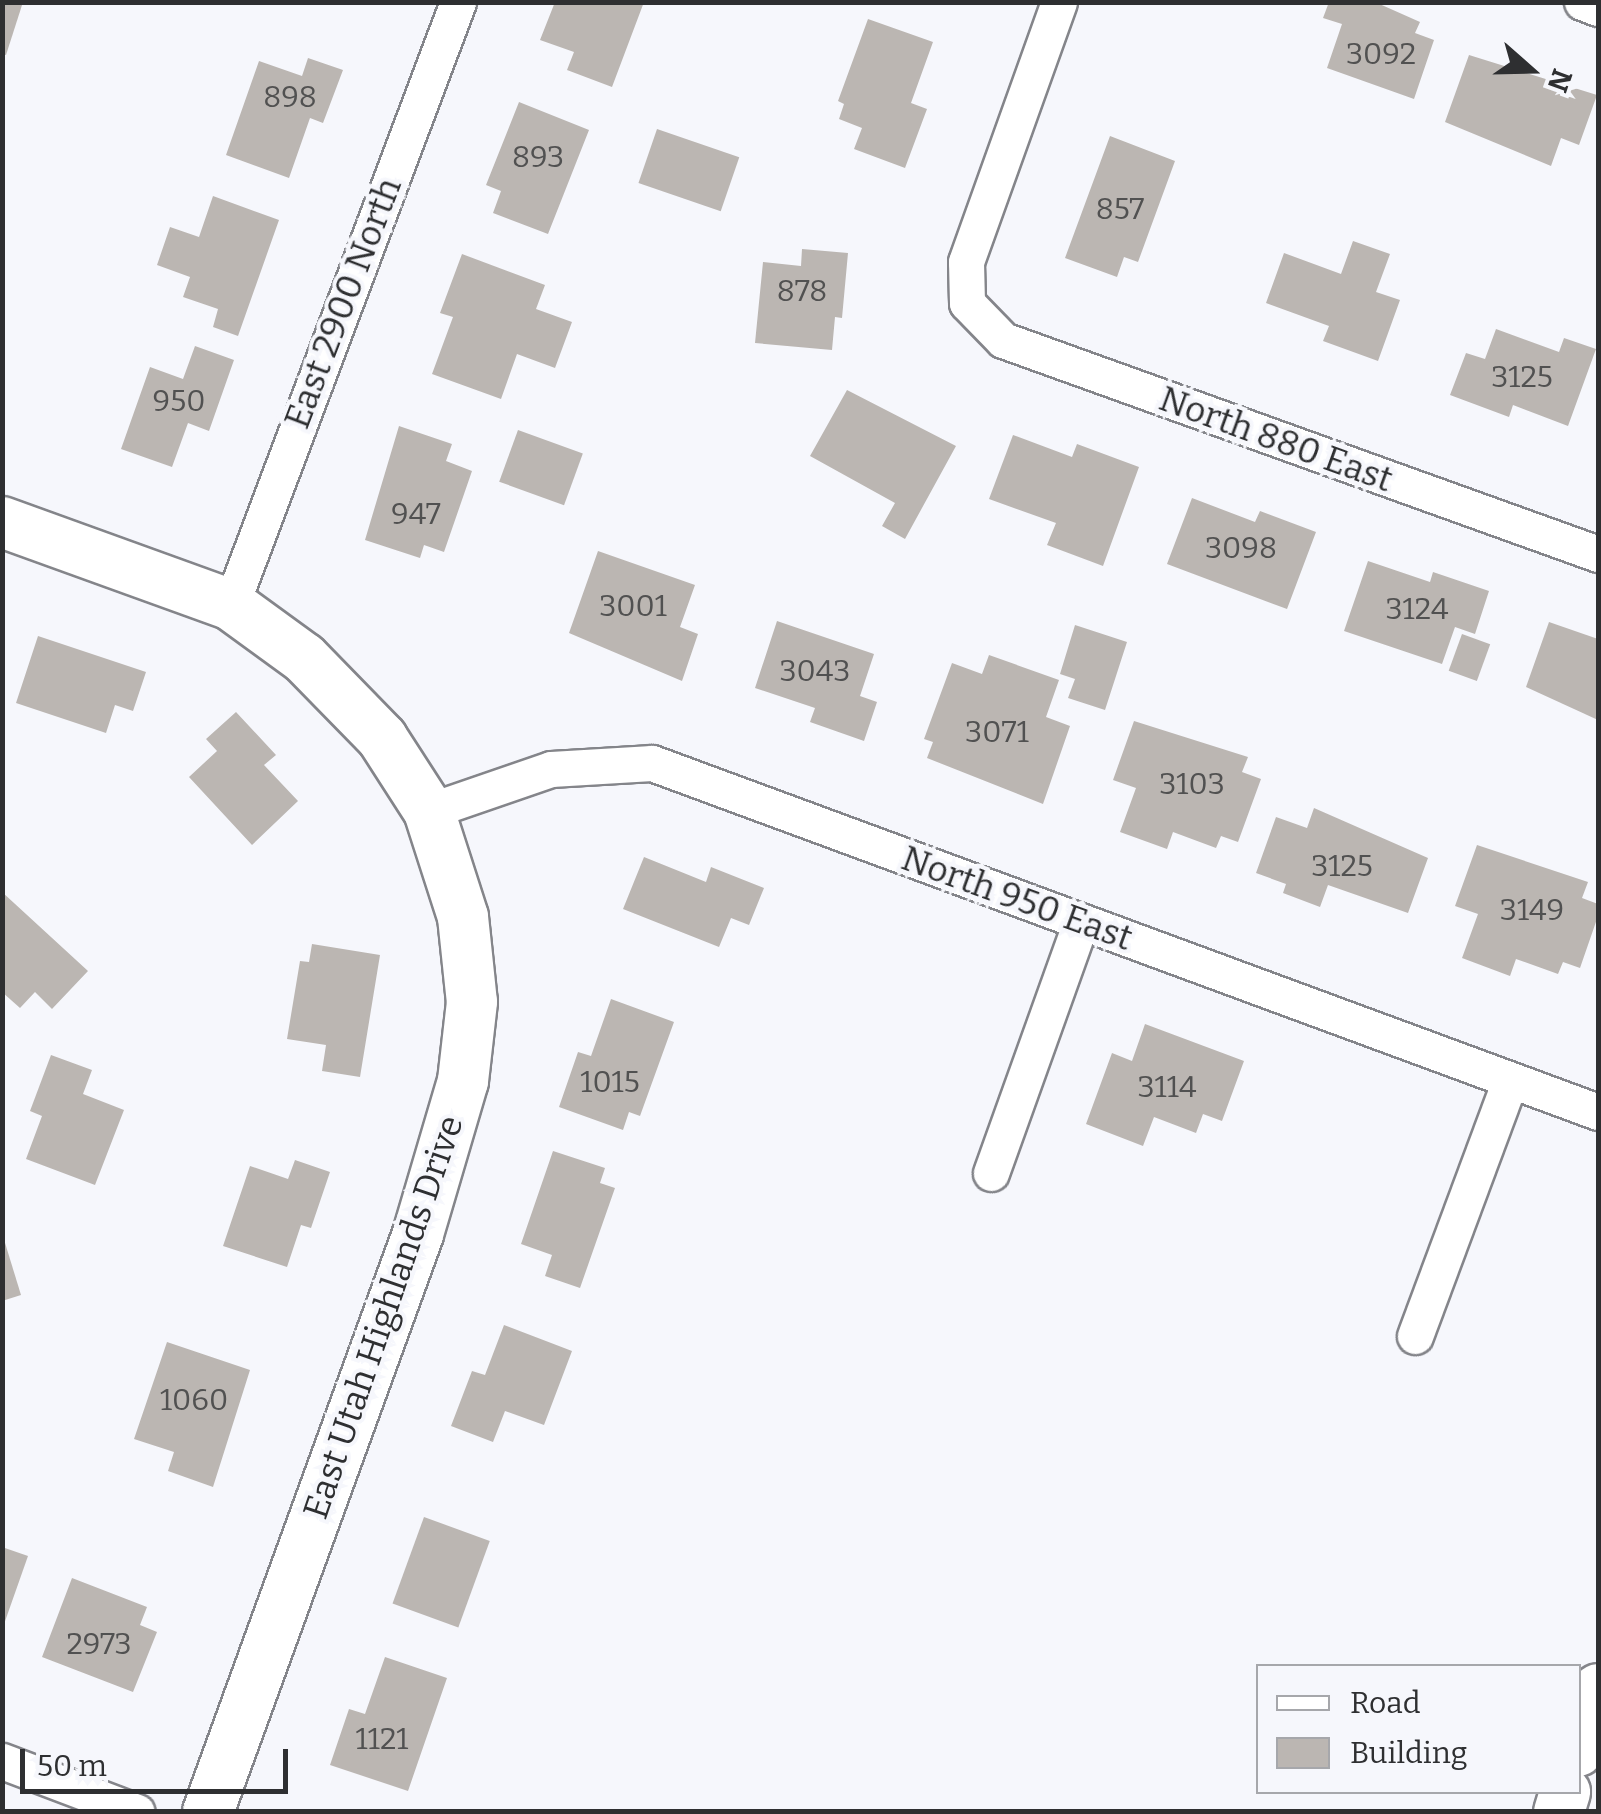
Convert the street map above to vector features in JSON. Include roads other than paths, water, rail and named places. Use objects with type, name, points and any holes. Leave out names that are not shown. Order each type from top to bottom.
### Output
[{"type":"street","name":"East 2900 North","points":[[231,605],[458,2]]},
{"type":"street","name":"North 880 East","points":[[1059,2],[966,262],[967,303],[1002,340],[1598,554]]},
{"type":"street","points":[[1582,2],[1598,8]]},
{"type":"street","name":"East Utah Highlands Drive","points":[[2,522],[231,605],[304,658],[382,738],[429,811],[464,917],[472,1002],[463,1081],[418,1234],[208,1812]]},
{"type":"street","name":"North 950 East","points":[[429,811],[551,769],[652,763],[1598,1112]]},
{"type":"street","points":[[991,1173],[1081,922]]},
{"type":"street","points":[[1414,1336],[1510,1082]]},
{"type":"street","points":[[1581,1741],[1598,1689]]},
{"type":"street","points":[[2,1761],[137,1812]]}]
